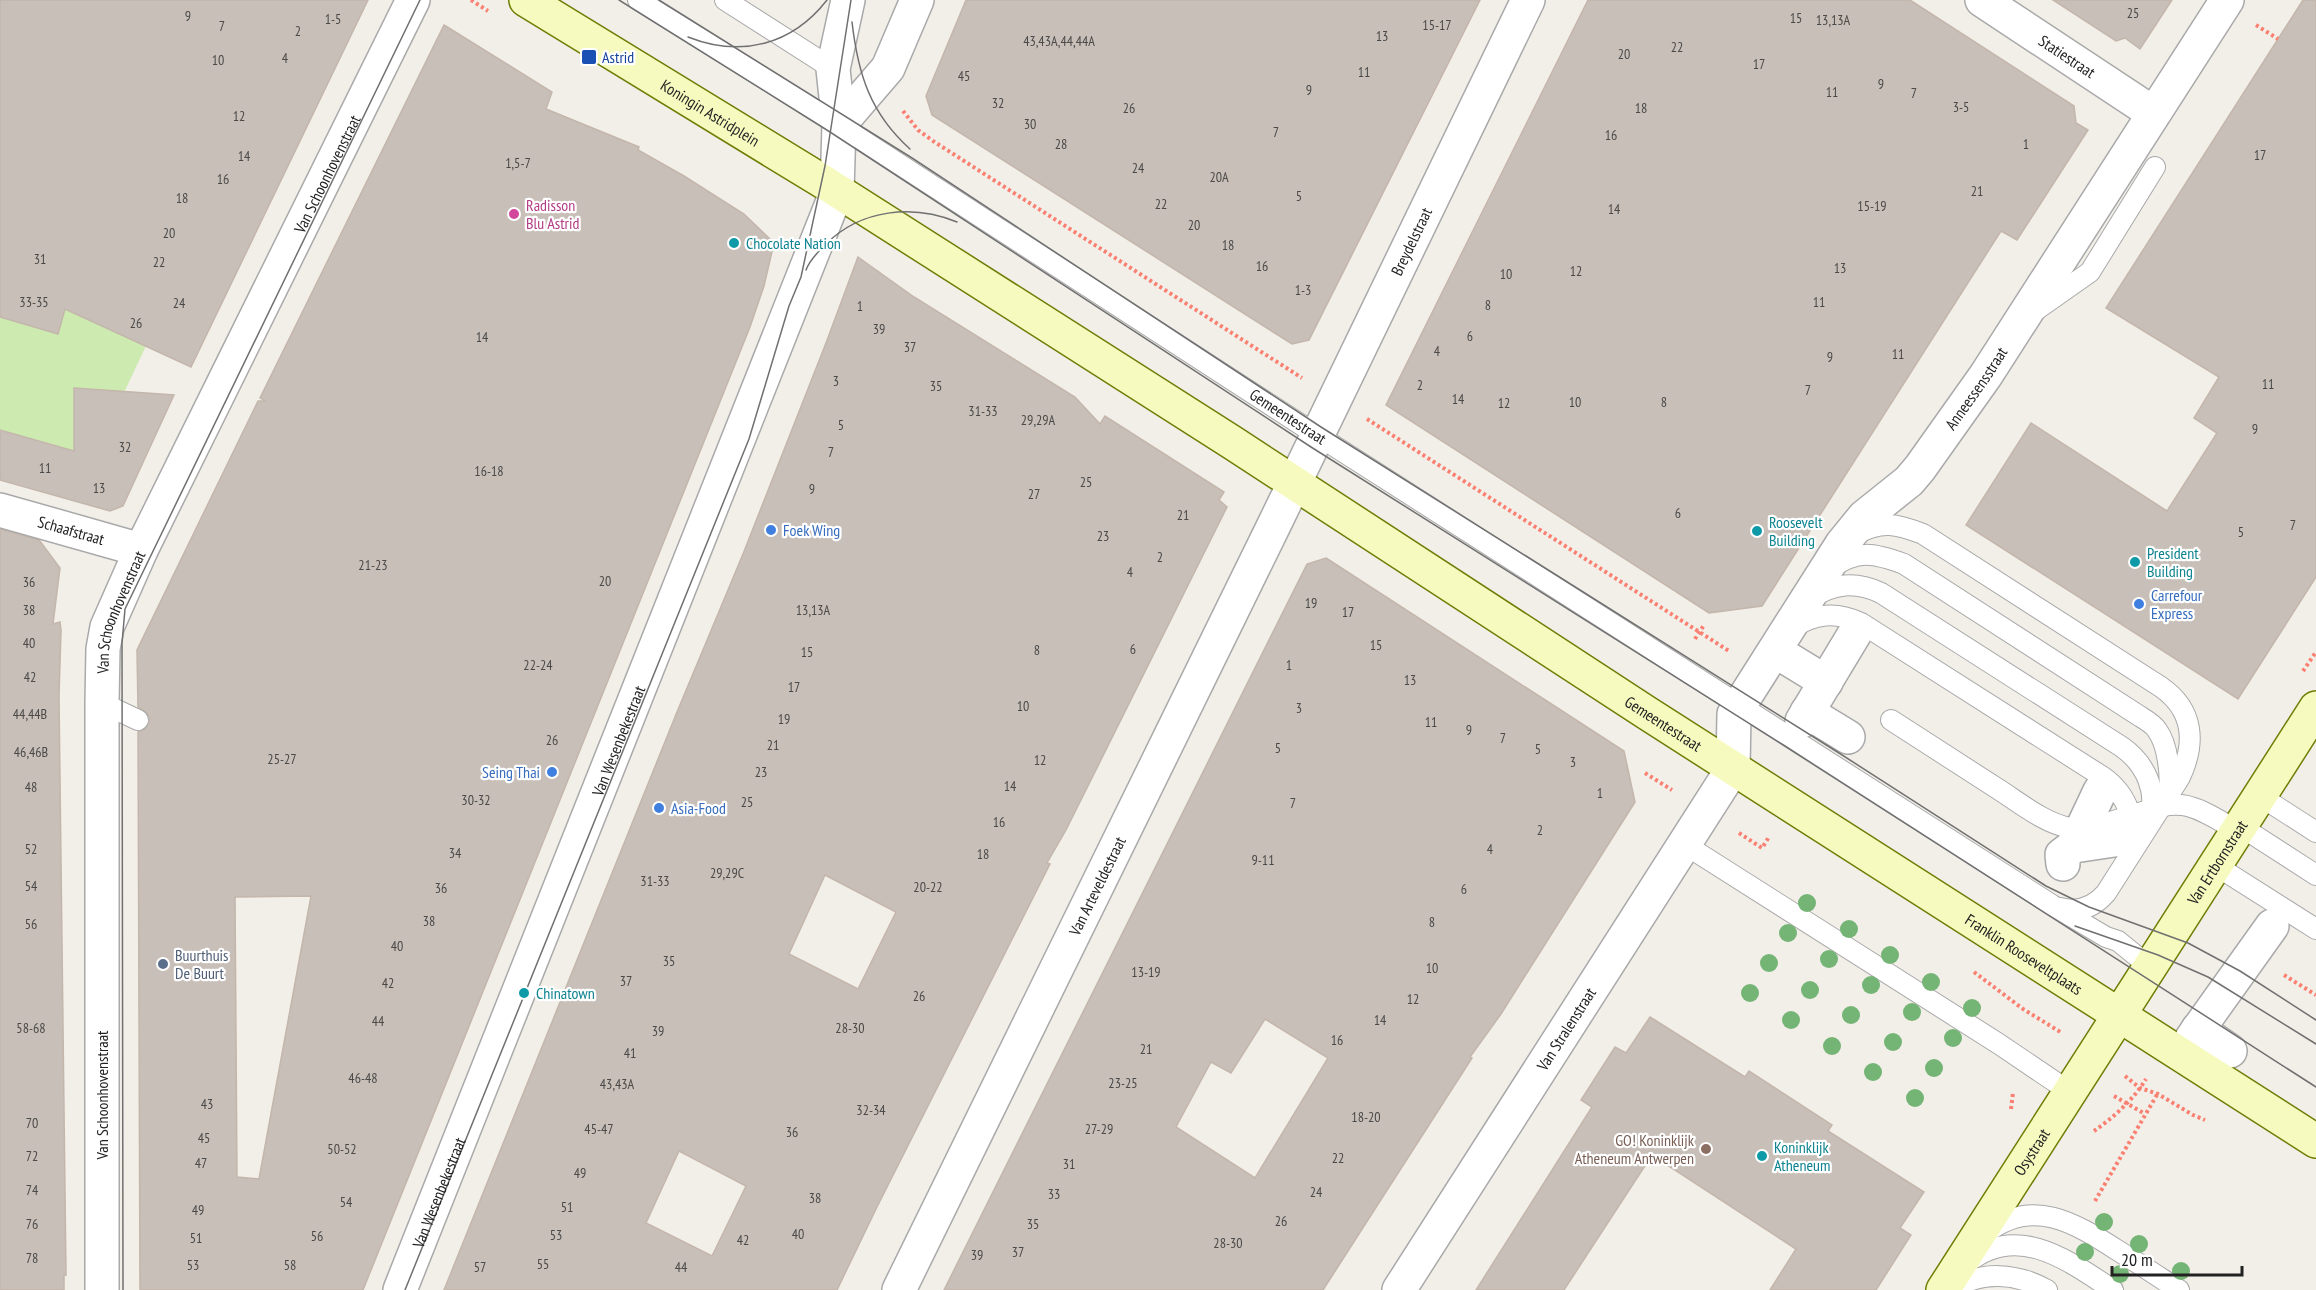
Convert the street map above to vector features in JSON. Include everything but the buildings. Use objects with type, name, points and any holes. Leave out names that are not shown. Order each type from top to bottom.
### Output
[{"type":"main road","name":"Koningin Astridplein","points":[[526,0],[837,191]]},
{"type":"main road","name":"Gemeentestraat","points":[[837,191],[1294,482],[1732,768]]},
{"type":"main road","name":"Van Ertbornstraat","points":[[2119,1015],[2316,708]]},
{"type":"main road","name":"Franklin Rooseveltplaats","points":[[1732,768],[2316,1142]]},
{"type":"main road","name":"Osystraat","points":[[1947,1289],[1965,1256],[2119,1015]]},
{"type":"street","name":"Van Schoonhovenstraat","points":[[102,1290],[102,703],[103,649],[107,627],[141,550],[413,0]]},
{"type":"street","points":[[837,191],[839,125],[833,69],[848,0]]},
{"type":"street","points":[[839,125],[888,68],[916,0]]},
{"type":"street","name":"Breydelstraat","points":[[1294,482],[1528,0]]},
{"type":"street","name":"Statiestraat","points":[[1982,0],[2153,113]]},
{"type":"street","name":"Anneessensstraat","points":[[1732,768],[1734,714],[1785,651],[1798,612],[1853,529],[1887,497],[1909,481],[1933,452],[2022,319],[2227,0]]},
{"type":"street","name":"Van Wesenbekestraat","points":[[400,1290],[837,191]]},
{"type":"street","name":"Van Arteveldestraat","points":[[899,1290],[1294,482]]},
{"type":"street","name":"Schaafstraat","points":[[0,510],[141,550]]},
{"type":"street","points":[[1848,737],[1804,716],[1855,633]]},
{"type":"street","points":[[1785,651],[1826,682]]},
{"type":"street","name":"Van Stralenstraat","points":[[1399,1290],[1732,768]]},
{"type":"street","points":[[2073,846],[2100,791]]},
{"type":"street","points":[[2073,846],[2127,840]]},
{"type":"street","points":[[2230,1051],[2195,1034],[2272,926]]},
{"type":"lane","points":[[638,0],[839,125]]},
{"type":"lane","points":[[725,0],[833,69]]},
{"type":"lane","name":"Gemeentestraat","points":[[839,125],[1317,435],[1740,704]]},
{"type":"lane","points":[[2022,319],[2090,272],[2155,167]]},
{"type":"lane","points":[[1837,552],[1850,538],[1867,528],[1886,524],[1905,526],[1923,534],[2165,690],[2176,700],[2186,718],[2191,738],[2189,758],[2161,803],[2127,840]]},
{"type":"lane","points":[[1818,582],[1831,568],[1848,558],[1867,554],[1886,556],[1904,564],[2142,717],[2157,730],[2169,764],[2170,779],[2161,803]]},
{"type":"lane","points":[[1798,612],[1812,598],[1828,588],[1847,584],[1867,586],[1881,592],[2126,750],[2138,760],[2148,778],[2152,798],[2161,803],[2182,803],[2196,807],[2239,829],[2316,875]]},
{"type":"lane","points":[[1785,651],[1792,628],[1809,618],[1828,614],[1848,616],[1861,622],[2107,780],[2118,791],[2129,808],[2127,840],[2106,893],[2090,907],[2076,910],[2052,905]]},
{"type":"lane","points":[[102,703],[138,720]]},
{"type":"lane","points":[[1740,704],[2052,905],[2106,937],[2118,941],[2150,967]]},
{"type":"lane","points":[[1891,720],[2052,823],[2069,828],[2073,846]]},
{"type":"lane","points":[[2260,796],[2316,832]]},
{"type":"lane","points":[[1684,844],[2000,1044],[2070,1092]]},
{"type":"lane","points":[[2216,864],[2316,929]]},
{"type":"lane","points":[[1965,1256],[1977,1240],[1992,1228],[2009,1220],[2028,1216],[2047,1216],[2066,1220],[2083,1228],[2180,1290]]},
{"type":"lane","points":[[1947,1289],[1958,1271],[1973,1258],[1990,1250],[2009,1246],[2028,1246],[2046,1250],[2064,1258],[2113,1290]]},
{"type":"lane","points":[[1947,1289],[1989,1276],[2008,1276],[2027,1280],[2047,1290]]},
{"type":"path","points":[[918,130],[1335,398]]},
{"type":"path","points":[[1741,834],[1762,848],[1770,836]]},
{"type":"path","points":[[2090,1208],[2145,1114],[2137,1109]]},
{"type":"green space","points":[[65,309],[146,346],[94,456],[0,430],[0,317],[58,333]]},
{"type":"tram line","points":[[123,1290],[122,643],[125,609],[420,0]]},
{"type":"tram line","points":[[619,0],[830,132],[1311,447],[1785,746],[2316,1087]]},
{"type":"tram line","points":[[659,0],[912,158],[1321,427],[2046,886],[2089,907],[2188,943],[2240,971],[2316,1020]]},
{"type":"tram line","points":[[688,37],[727,46],[764,43],[798,28],[827,0]]},
{"type":"tram line","points":[[405,1290],[749,439],[789,306],[801,277],[825,166],[851,0]]},
{"type":"tram line","points":[[852,22],[858,59],[868,91],[885,121],[910,149]]},
{"type":"tram line","points":[[806,270],[818,252],[840,232],[871,217],[888,213],[923,213],[957,222]]},
{"type":"tram line","points":[[2075,926],[2158,955],[2208,977],[2316,1044]]},
{"type":"place","name":"Astrid","points":[[589,57]]},
{"type":"place","name":"Radisson Blu Astrid","points":[[514,214]]},
{"type":"place","name":"Chocolate Nation","points":[[734,243]]},
{"type":"place","name":"Foek Wing","points":[[771,530]]},
{"type":"place","name":"Roosevelt Building","points":[[1757,531]]},
{"type":"place","name":"President Building","points":[[2135,562]]},
{"type":"place","name":"Carrefour Express","points":[[2139,604]]},
{"type":"place","name":"Seing Thai","points":[[552,772]]},
{"type":"place","name":"Asia-Food","points":[[659,808]]},
{"type":"place","name":"Buurthuis De Buurt","points":[[163,964]]},
{"type":"place","name":"Chinatown","points":[[524,993]]},
{"type":"place","name":"GO! Koninklijk Atheneum Antwerpen","points":[[1706,1149]]},
{"type":"place","name":"Koninklijk Atheneum","points":[[1762,1156]]}]
